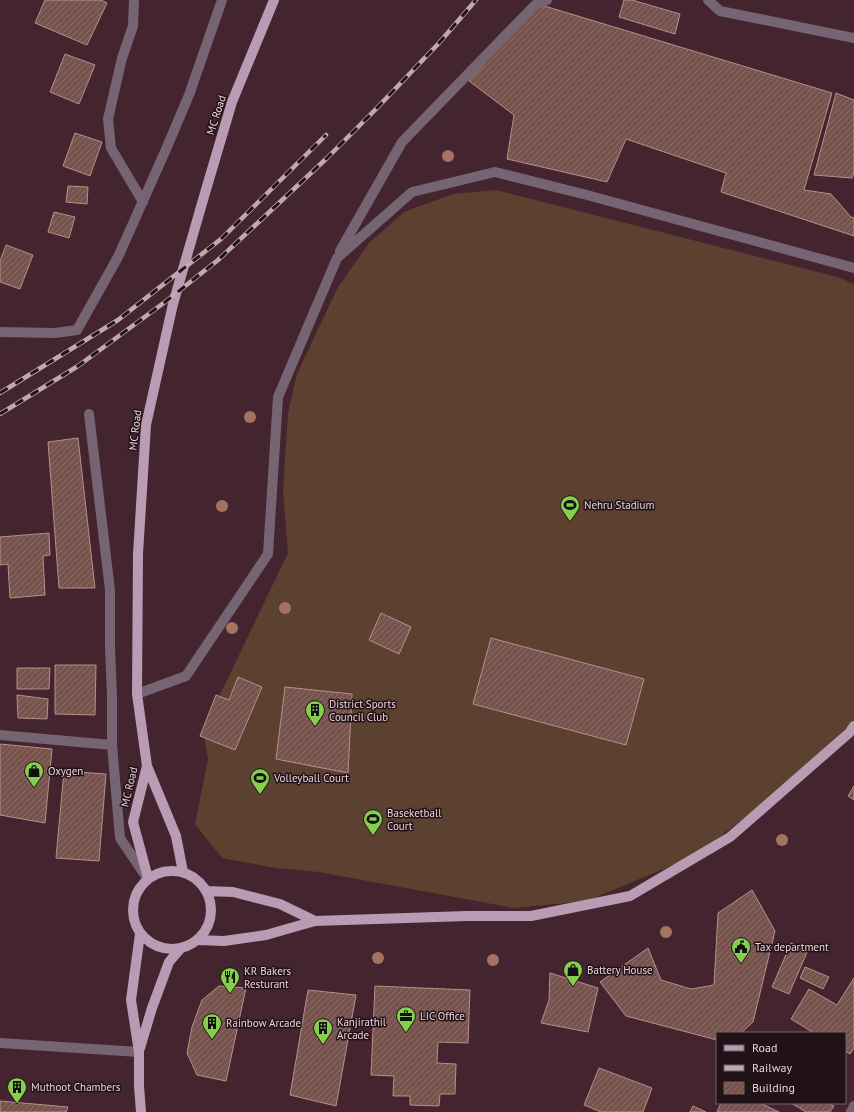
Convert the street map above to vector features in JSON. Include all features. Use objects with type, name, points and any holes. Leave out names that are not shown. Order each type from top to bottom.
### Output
[{"type":"main road","name":"MC Road","points":[[148,878],[133,822],[147,766],[137,694],[138,554],[146,425],[173,304],[204,193],[232,102],[274,0]]},
{"type":"main road","points":[[197,940],[224,941],[266,935],[316,921],[467,916],[530,916],[630,896],[730,837],[849,733],[854,726]]},
{"type":"main road","points":[[147,766],[176,836],[183,872]]},
{"type":"main road","points":[[171,870],[183,872],[200,882],[206,891],[210,904],[210,917],[205,930],[197,940],[181,948],[169,949],[159,947],[148,941],[140,934],[133,915],[133,904],[135,894],[148,878],[158,872],[171,870]]},
{"type":"main road","points":[[206,891],[233,892],[280,904],[316,921]]},
{"type":"main road","points":[[140,934],[131,1000],[139,1052],[140,1112]]},
{"type":"main road","points":[[139,1052],[152,1008],[169,962],[181,948]]},
{"type":"street","points":[[134,0],[133,26],[122,58],[108,119],[111,148],[143,202]]},
{"type":"street","points":[[0,332],[55,333],[77,330],[118,257],[143,202],[188,95],[222,0]]},
{"type":"street","points":[[137,694],[186,676],[268,554],[278,397],[337,258],[402,142],[535,5],[547,0]]},
{"type":"street","points":[[708,0],[720,11],[854,38]]},
{"type":"street","points":[[337,258],[412,192],[495,172],[587,195],[854,268]]},
{"type":"street","points":[[88,414],[110,590],[112,745],[120,838],[148,878]]},
{"type":"street","points":[[0,735],[112,745]]},
{"type":"street","points":[[0,1043],[139,1052]]},
{"type":"street","points":[[851,1112],[854,1106]]},
{"type":"shaded area","name":"Nehru Stadium","points":[[496,190],[841,278],[854,285],[854,720],[785,787],[693,857],[586,901],[514,908],[319,872],[276,868],[222,858],[195,824],[208,759],[203,730],[288,553],[283,490],[288,413],[297,374],[337,289],[369,243],[404,212],[453,194]]},
{"type":"building","points":[[45,0],[101,0],[107,3],[87,45],[35,23]]},
{"type":"building","points":[[624,0],[632,0],[680,14],[675,34],[619,17]]},
{"type":"building","points":[[538,4],[832,93],[804,190],[831,194],[851,217],[854,218],[854,236],[721,192],[726,173],[626,139],[607,182],[507,159],[514,115],[469,81]]},
{"type":"building","points":[[65,54],[95,65],[79,104],[50,92]]},
{"type":"building","points":[[836,93],[854,100],[854,172],[852,178],[814,175]]},
{"type":"building","points":[[75,133],[102,142],[90,176],[63,166]]},
{"type":"building","points":[[68,186],[88,187],[87,204],[66,202]]},
{"type":"building","points":[[54,212],[75,217],[69,238],[48,232]]},
{"type":"building","points":[[6,245],[33,255],[20,289],[0,282],[0,261]]},
{"type":"building","points":[[78,438],[95,588],[59,588],[48,442]]},
{"type":"building","points":[[49,533],[50,555],[43,556],[45,595],[10,598],[8,564],[0,565],[0,537]]},
{"type":"building","points":[[381,613],[411,627],[399,654],[369,640]]},
{"type":"building","points":[[491,638],[644,679],[626,745],[473,704]]},
{"type":"building","points":[[55,665],[96,665],[95,715],[55,714]]},
{"type":"building","points":[[17,668],[50,668],[49,689],[17,689]]},
{"type":"building","points":[[238,677],[262,687],[235,750],[200,736],[216,695],[229,700]]},
{"type":"building","name":"District Sports Council Club","points":[[285,687],[352,694],[348,773],[276,759]]},
{"type":"building","points":[[17,695],[48,699],[47,719],[18,718]]},
{"type":"building","points":[[0,744],[52,749],[45,823],[0,815]]},
{"type":"building","points":[[64,771],[106,774],[99,861],[56,858]]},
{"type":"building","points":[[854,786],[854,800],[848,796]]},
{"type":"building","name":"Tax department","points":[[752,890],[775,931],[753,1022],[742,1032],[716,1032],[716,1040],[626,1016],[600,982],[648,948],[661,980],[691,989],[714,985],[718,913]]},
{"type":"building","points":[[791,943],[808,950],[789,994],[772,987]]},
{"type":"building","points":[[805,967],[829,977],[823,989],[800,978]]},
{"type":"building","points":[[550,973],[598,988],[588,1032],[541,1023],[549,1000]]},
{"type":"building","points":[[854,978],[854,1048],[850,1054],[846,1052],[846,1032],[812,1032],[791,1019],[809,989],[837,1005]]},
{"type":"building","name":"Rainbow Arcade","points":[[219,986],[246,988],[226,1081],[197,1075],[187,1053],[192,1027],[202,1000]]},
{"type":"building","points":[[375,986],[470,990],[468,1043],[438,1042],[437,1063],[456,1064],[455,1094],[440,1094],[439,1106],[410,1105],[410,1096],[393,1096],[394,1076],[371,1075]]},
{"type":"building","name":"Kanjirathil Arcade","points":[[308,990],[356,995],[336,1106],[290,1095]]},
{"type":"building","points":[[599,1068],[652,1088],[643,1112],[601,1112],[584,1105]]},
{"type":"building","name":"Muthoot Chambers","points":[[0,1101],[68,1107],[66,1112],[0,1112]]},
{"type":"building","points":[[721,1104],[762,1104],[779,1112],[717,1112]]},
{"type":"building","points":[[793,1104],[830,1104],[834,1106],[830,1112],[806,1112]]},
{"type":"building","points":[[693,1106],[706,1112],[690,1112]]},
{"type":"railway","points":[[0,414],[78,366],[165,302],[218,260],[327,158],[375,110],[439,43],[476,0]]},
{"type":"railway","points":[[0,393],[118,320],[221,239],[326,135]]},
{"type":"place","name":"Nehru Stadium","points":[[570,522]]},
{"type":"place","name":"District Sports Council Club","points":[[315,727]]},
{"type":"place","name":"Oxygen","points":[[34,788]]},
{"type":"place","name":"Volleyball Court","points":[[260,795]]},
{"type":"place","name":"Baseketball Court","points":[[373,836]]},
{"type":"place","name":"Tax department","points":[[741,964]]},
{"type":"place","name":"Battery House","points":[[573,987]]},
{"type":"place","name":"KR Bakers Resturant","points":[[230,994]]},
{"type":"place","name":"LIC Office","points":[[406,1033]]},
{"type":"place","name":"Rainbow Arcade","points":[[212,1040]]},
{"type":"place","name":"Kanjirathil Arcade","points":[[323,1045]]},
{"type":"place","name":"Muthoot Chambers","points":[[17,1104]]}]
